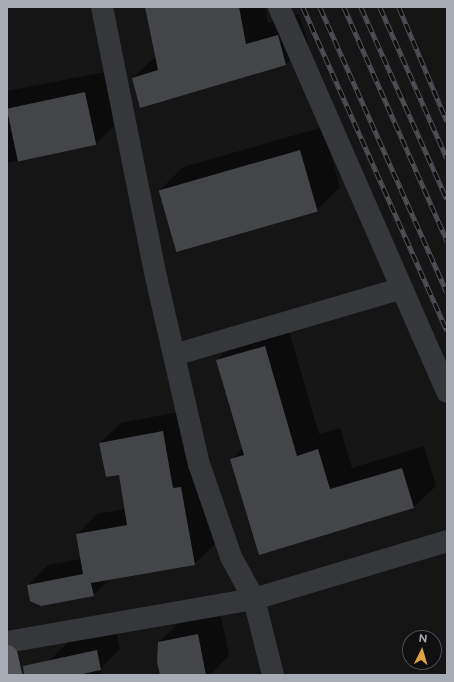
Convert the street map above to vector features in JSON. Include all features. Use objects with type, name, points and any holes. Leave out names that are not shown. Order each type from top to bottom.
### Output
[{"type":"main road","points":[[7,656],[11,675]]},
{"type":"street","points":[[102,7],[174,355],[212,509],[254,599],[273,675]]},
{"type":"street","points":[[279,7],[400,289],[447,392]]},
{"type":"street","points":[[174,355],[400,289]]},
{"type":"street","points":[[7,642],[254,599],[447,541]]},
{"type":"building","points":[[145,7],[239,7],[246,44],[278,35],[286,65],[140,108],[132,78],[158,70]]},
{"type":"building","points":[[85,92],[96,145],[18,161],[7,109]]},
{"type":"building","points":[[300,150],[318,212],[176,252],[159,191]]},
{"type":"building","points":[[265,346],[297,456],[318,449],[330,489],[402,468],[414,508],[259,555],[230,459],[244,455],[216,360]]},
{"type":"building","points":[[163,431],[173,488],[181,487],[195,565],[91,583],[94,596],[41,606],[30,601],[27,585],[83,574],[76,534],[127,525],[119,475],[106,477],[99,443]]},
{"type":"building","points":[[198,634],[206,675],[160,675],[157,662],[158,642]]},
{"type":"building","points":[[97,650],[101,670],[78,675],[24,675],[23,666]]},
{"type":"railway","points":[[303,7],[447,330]]},
{"type":"railway","points":[[320,7],[447,292]]},
{"type":"railway","points":[[344,7],[447,241]]},
{"type":"railway","points":[[361,7],[447,199]]},
{"type":"railway","points":[[380,7],[447,158]]},
{"type":"railway","points":[[399,7],[447,121]]}]
